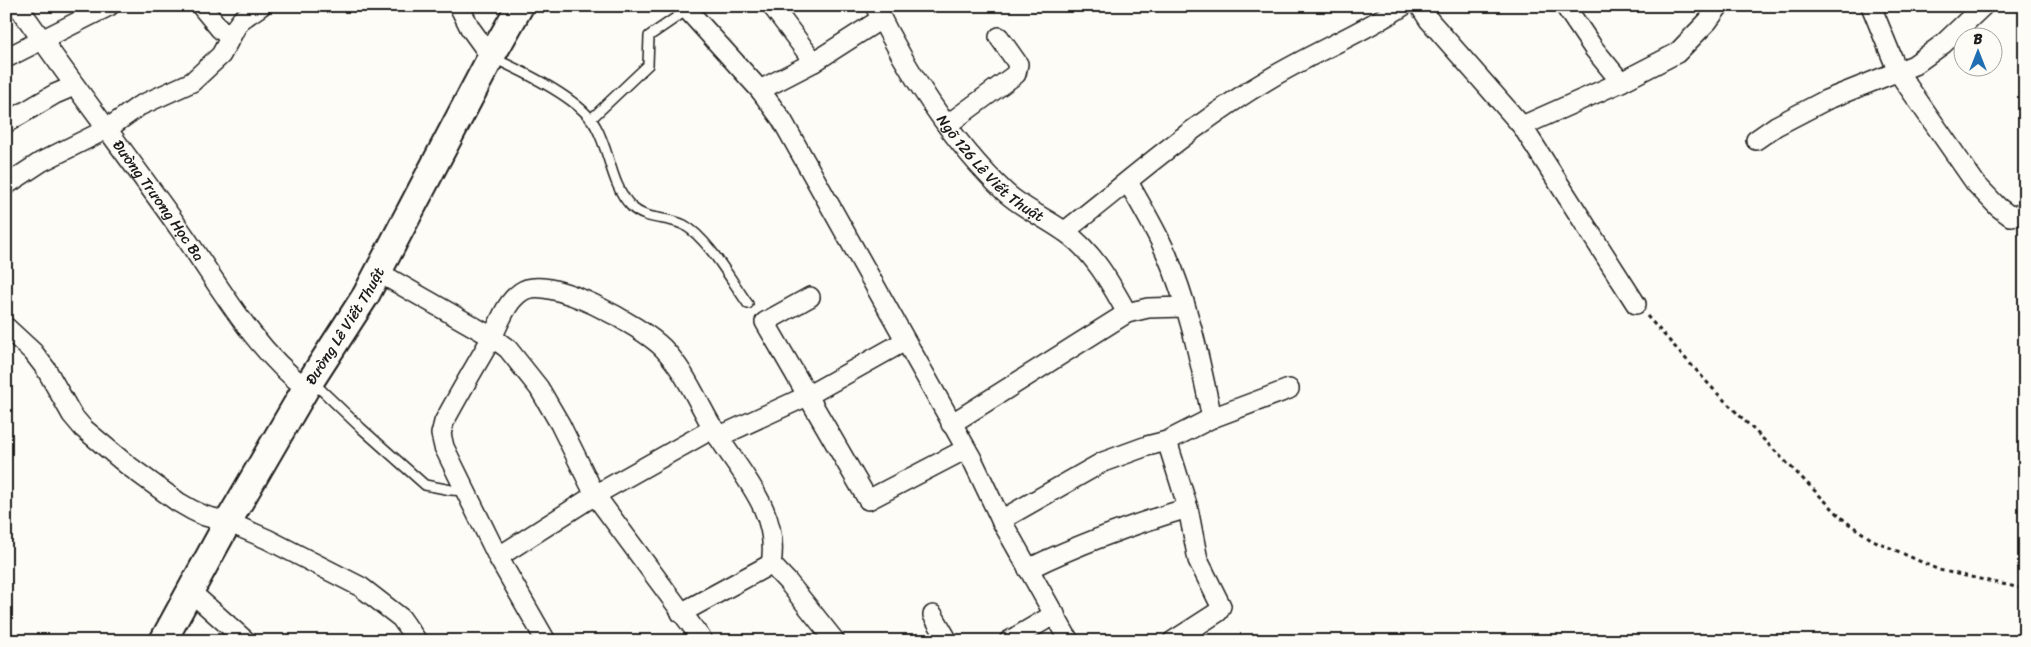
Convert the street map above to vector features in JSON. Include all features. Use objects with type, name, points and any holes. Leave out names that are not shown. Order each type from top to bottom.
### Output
[{"type":"main road","name":"Đường Lê Viết Thuật","points":[[163,641],[192,592],[228,522],[309,384],[366,295],[491,57],[520,6]]},
{"type":"street","name":"Đường Trương Học Ba","points":[[18,6],[247,326],[282,368],[309,384]]},
{"type":"street","points":[[6,58],[109,6]]},
{"type":"street","points":[[201,6],[220,29],[230,37]]},
{"type":"street","points":[[6,185],[41,162],[107,129],[139,106],[192,82],[221,55],[242,19],[261,6]]},
{"type":"street","points":[[460,6],[470,28],[491,57]]},
{"type":"street","points":[[772,6],[814,62]]},
{"type":"street","points":[[1064,231],[1128,182],[1165,150],[1268,79],[1387,16],[1402,6]]},
{"type":"street","points":[[1420,6],[1428,20],[1522,126],[1636,304]]},
{"type":"street","points":[[1565,6],[1594,49],[1621,82]]},
{"type":"street","points":[[1522,126],[1621,82],[1677,53],[1708,21],[1719,6]]},
{"type":"street","points":[[1871,6],[1898,72],[1976,184],[1998,207],[2010,216],[2025,214]]},
{"type":"street","points":[[1756,140],[1776,126],[1811,108],[1898,72],[1925,57],[1983,6]]},
{"type":"street","points":[[686,8],[760,90],[782,120],[966,449],[1001,520],[1069,641]]},
{"type":"street","points":[[760,90],[814,62],[878,13]]},
{"type":"street","name":"Ngõ 126 Lê Viết Thuật","points":[[878,13],[946,125],[959,143],[1006,193],[1075,240],[1100,270],[1127,313]]},
{"type":"street","points":[[946,125],[1016,74],[1018,64],[999,37]]},
{"type":"street","points":[[6,123],[55,94],[74,86]]},
{"type":"street","points":[[1128,182],[1154,226],[1167,254],[1185,307],[1200,362],[1212,418]]},
{"type":"street","points":[[378,272],[492,337],[508,349],[539,388],[560,424],[596,495],[703,641]]},
{"type":"street","points":[[546,641],[498,557],[444,447],[442,428],[511,301],[521,291],[540,286],[577,297],[626,321],[663,347],[678,366],[716,433],[747,478],[763,506],[770,524],[773,541],[771,564],[788,582],[835,641]]},
{"type":"street","points":[[810,297],[765,322],[868,500],[966,449]]},
{"type":"street","points":[[951,424],[1127,313],[1148,308],[1185,307]]},
{"type":"street","points":[[6,327],[33,352],[46,369],[72,415],[100,444],[178,502],[205,516],[228,522],[268,539],[374,596],[401,618],[417,641]]},
{"type":"street","points":[[498,557],[596,495],[716,433],[808,396],[905,341]]},
{"type":"street","points":[[1001,520],[1103,462],[1167,441],[1212,418],[1290,389]]},
{"type":"street","points":[[1167,441],[1188,508],[1198,560],[1221,606],[1218,612],[1173,641]]},
{"type":"street","points":[[1028,568],[1059,553],[1107,535],[1188,508]]},
{"type":"street","points":[[681,613],[771,564]]},
{"type":"street","points":[[192,592],[246,641]]},
{"type":"street","points":[[1009,641],[1055,614]]},
{"type":"street","points":[[933,615],[948,641]]},
{"type":"lane","points":[[591,119],[648,65],[649,36],[686,8]]},
{"type":"lane","points":[[491,57],[540,81],[571,102],[591,119],[596,127],[617,183],[629,204],[641,214],[683,225],[701,238],[748,304]]},
{"type":"lane","points":[[309,384],[425,485],[467,491]]},
{"type":"path","points":[[1636,304],[1715,391],[1845,521],[1871,538],[1939,570],[2025,589]]}]
